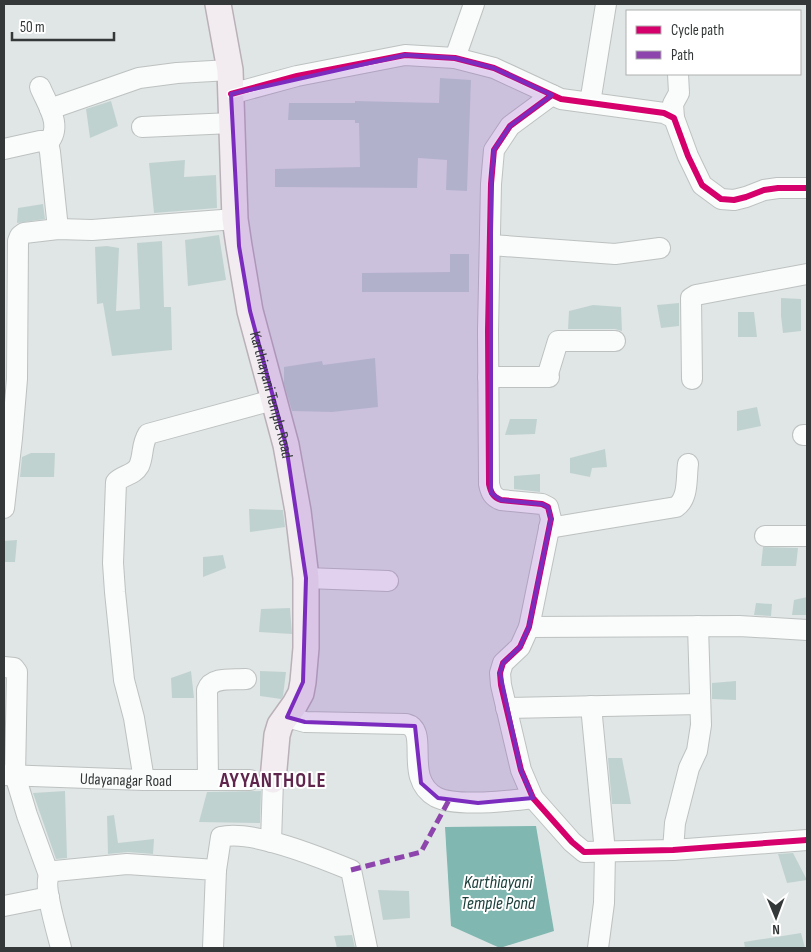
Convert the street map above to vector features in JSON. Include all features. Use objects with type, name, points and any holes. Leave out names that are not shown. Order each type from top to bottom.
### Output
[{"type":"main road","name":"Karthiayani Temple Road","points":[[218,4],[230,82],[235,219],[250,311],[286,445],[298,511],[306,578],[306,648],[301,693],[296,704],[280,725],[264,779]]},
{"type":"street","points":[[455,58],[474,4]]},
{"type":"street","points":[[590,103],[606,4]]},
{"type":"street","points":[[50,109],[139,78],[177,73],[230,82],[297,76],[405,56],[455,58],[494,68],[561,99],[664,113],[674,118]]},
{"type":"street","points":[[678,75],[679,94],[672,104],[674,118],[688,156],[702,185],[721,199],[734,200],[764,190],[807,188]]},
{"type":"street","points":[[40,87],[54,120],[55,133],[48,143],[58,229]]},
{"type":"street","points":[[552,95],[510,126],[494,150],[491,184],[488,377],[489,484],[491,493],[496,498],[542,504],[548,507],[551,519],[529,627],[520,647],[503,663],[500,673],[501,685],[521,770],[533,798],[572,842],[584,852],[673,850],[807,840]]},
{"type":"street","points":[[142,127],[232,122]]},
{"type":"street","points":[[4,150],[40,141],[48,143]]},
{"type":"street","points":[[4,508],[9,411],[17,379],[10,310],[20,236],[24,233],[58,229],[101,229],[235,219]]},
{"type":"street","points":[[490,245],[615,254],[660,248]]},
{"type":"street","points":[[692,379],[691,298],[696,294],[807,274]]},
{"type":"street","points":[[488,377],[548,377],[558,341],[615,341]]},
{"type":"street","points":[[144,780],[134,718],[124,680],[115,592],[113,563],[116,482],[121,476],[133,472],[138,467],[141,460],[143,441],[148,434],[273,400]]},
{"type":"street","points":[[549,528],[676,507],[682,503],[685,496],[688,464]]},
{"type":"street","points":[[765,536],[807,536]]},
{"type":"street","points":[[306,578],[388,581]]},
{"type":"street","points":[[673,850],[675,822],[689,768],[697,751],[701,726],[698,626]]},
{"type":"street","points":[[529,627],[739,626],[807,630]]},
{"type":"street","points":[[4,667],[14,668],[17,672],[10,775],[49,875],[49,897],[61,948]]},
{"type":"street","points":[[208,780],[207,690],[209,685],[214,682],[246,679]]},
{"type":"street","points":[[506,708],[700,704]]},
{"type":"street","points":[[592,706],[605,852],[604,903],[598,948]]},
{"type":"street","points":[[287,717],[305,722],[406,724],[416,730],[418,768],[421,783],[438,798],[478,803],[533,798]]},
{"type":"street","name":"Udayanagar Road","points":[[10,775],[144,780],[264,779]]},
{"type":"street","points":[[264,779],[271,842]]},
{"type":"street","points":[[213,948],[216,870],[221,837],[232,834],[271,842],[317,856],[351,870],[367,948]]},
{"type":"street","points":[[49,875],[54,871],[127,864],[216,870]]},
{"type":"street","points":[[4,906],[49,897]]},
{"type":"highlighted area","points":[[405,55],[455,58],[494,68],[552,95],[510,126],[494,150],[491,184],[491,493],[501,500],[542,504],[548,507],[551,519],[529,627],[520,647],[503,663],[500,673],[521,770],[533,798],[478,803],[438,798],[421,783],[415,726],[305,722],[287,717],[303,682],[306,578],[286,445],[250,311],[239,246],[231,94]]},
{"type":"water","name":"Karthiayani Temple Pond","points":[[536,826],[554,931],[500,948],[451,926],[445,827]]},
{"type":"building","points":[[440,78],[471,80],[467,191],[446,190],[447,160],[418,158],[417,188],[275,187],[275,169],[360,167],[359,123],[355,123],[355,120],[288,120],[289,103],[355,103],[355,101],[439,103]]},
{"type":"building","points":[[111,101],[118,126],[90,138],[86,109]]},
{"type":"building","points":[[185,160],[184,177],[216,175],[217,208],[154,213],[149,163]]},
{"type":"building","points":[[43,204],[45,219],[17,223],[18,208]]},
{"type":"building","points":[[219,235],[226,280],[188,286],[185,240]]},
{"type":"building","points":[[162,241],[164,307],[171,307],[172,350],[112,356],[103,303],[97,304],[95,247],[119,248],[116,311],[140,309],[137,243]]},
{"type":"building","points":[[450,254],[469,254],[469,292],[362,292],[362,273],[450,272]]},
{"type":"building","points":[[781,298],[801,299],[801,331],[783,333]]},
{"type":"building","points":[[679,303],[679,326],[661,328],[657,305]]},
{"type":"building","points":[[593,305],[621,307],[622,331],[615,329],[568,329],[569,311]]},
{"type":"building","points":[[738,312],[754,312],[757,337],[738,337]]},
{"type":"building","points":[[375,358],[378,407],[332,412],[292,411],[284,384],[284,367],[322,361],[323,365]]},
{"type":"building","points":[[757,407],[761,426],[737,431],[737,411]]},
{"type":"building","points":[[510,419],[537,419],[535,434],[505,435]]},
{"type":"building","points":[[605,449],[607,467],[592,468],[590,477],[570,473],[570,458]]},
{"type":"building","points":[[31,453],[55,453],[54,477],[20,477],[22,457]]},
{"type":"building","points":[[540,474],[540,492],[514,489],[514,476]]},
{"type":"building","points":[[249,509],[283,510],[285,527],[250,532]]},
{"type":"building","points":[[17,540],[15,562],[4,562],[4,541]]},
{"type":"building","points":[[763,547],[798,548],[796,566],[761,566]]},
{"type":"building","points":[[223,555],[226,568],[203,577],[203,557]]},
{"type":"building","points":[[807,597],[807,615],[792,615],[794,600]]},
{"type":"building","points":[[756,603],[772,604],[771,616],[754,615]]},
{"type":"building","points":[[290,608],[292,634],[259,632],[261,609]]},
{"type":"building","points":[[191,671],[194,698],[172,698],[171,678]]},
{"type":"building","points":[[260,671],[286,672],[281,699],[260,696]]},
{"type":"building","points":[[736,681],[736,700],[712,699],[712,683]]},
{"type":"building","points":[[608,758],[622,758],[631,804],[612,804]]},
{"type":"building","points":[[65,791],[67,858],[56,859],[33,793]]},
{"type":"building","points":[[261,791],[260,823],[199,822],[207,792]]},
{"type":"building","points":[[114,815],[118,843],[154,839],[153,854],[128,852],[108,854],[107,816]]},
{"type":"building","points":[[793,853],[807,880],[787,883],[778,854]]},
{"type":"building","points":[[378,890],[409,891],[410,918],[383,920]]},
{"type":"building","points":[[801,933],[805,948],[745,948],[744,942]]},
{"type":"building","points":[[352,935],[355,948],[337,948],[334,936]]},
{"type":"marked path","points":[[351,870],[421,852],[449,800]]},
{"type":"cycle path","points":[[231,94],[297,76],[405,55],[455,58],[494,68],[561,99],[664,113],[674,118],[688,156],[702,185],[721,199],[734,200],[764,190],[778,188],[807,188]]},
{"type":"cycle path","points":[[552,95],[510,126],[494,150],[491,184],[488,331],[489,484],[493,494],[501,500],[542,504],[548,507],[551,519],[529,627],[520,647],[503,663],[500,673],[501,685],[521,770],[533,798],[572,842],[584,852],[673,850],[807,840]]},
{"type":"district","name":"AYYANTHOLE","points":[[273,780]]}]
